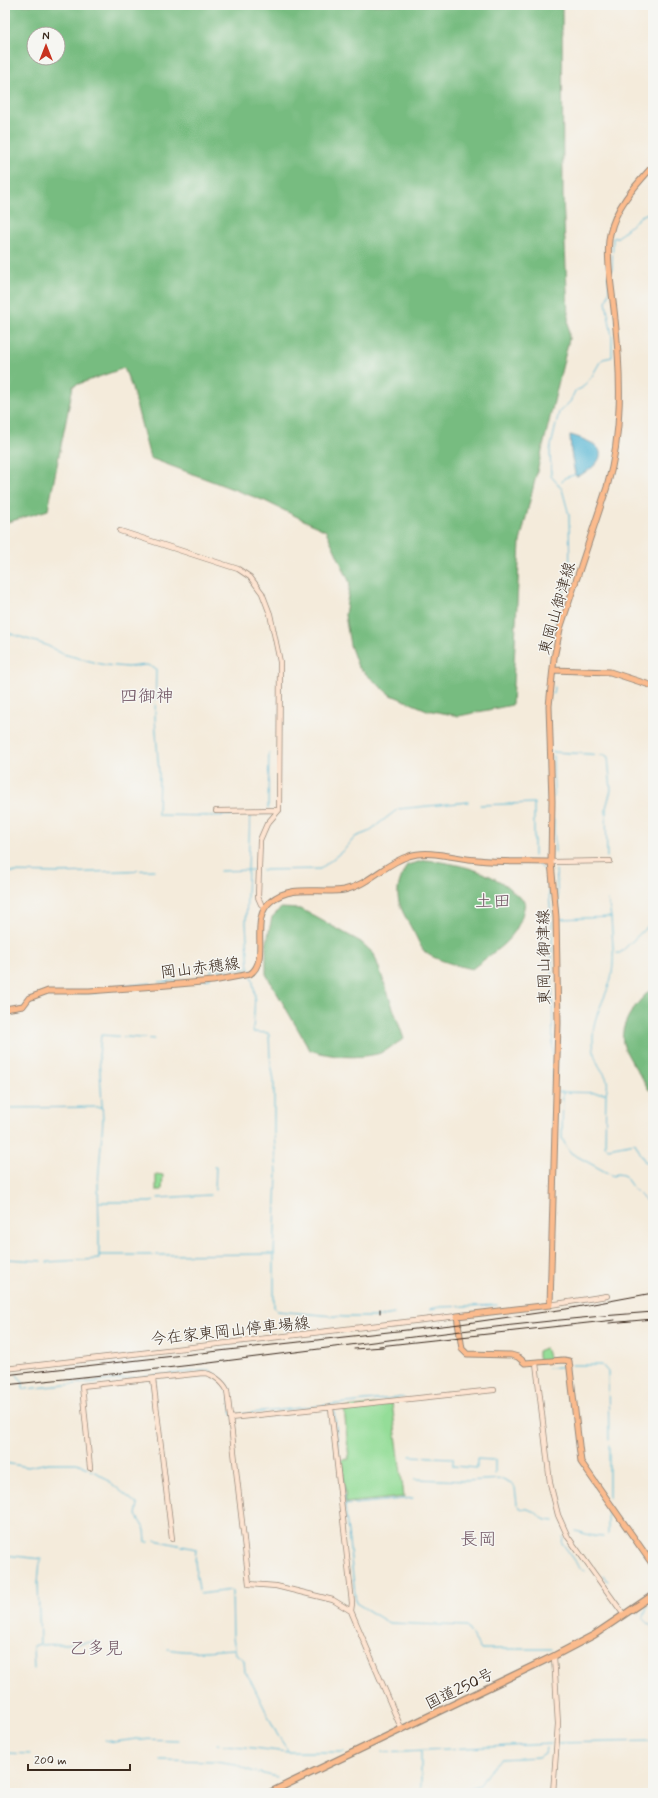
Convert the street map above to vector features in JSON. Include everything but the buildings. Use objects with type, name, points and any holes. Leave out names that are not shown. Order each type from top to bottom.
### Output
[{"type":"highway","name":"国道250号","points":[[268,1793],[554,1656],[594,1635],[653,1595]]},
{"type":"main road","name":"東岡山御津線","points":[[550,1305],[552,1186],[558,1023],[556,917],[551,862],[552,801],[548,727],[553,670],[560,629],[614,465],[617,442],[619,356],[609,261],[609,235],[618,211],[626,197],[653,166]]},
{"type":"main road","points":[[553,670],[610,672],[653,686]]},
{"type":"main road","points":[[265,908],[278,896],[288,892],[344,890],[356,886],[408,856],[422,854],[479,861],[551,862]]},
{"type":"main road","name":"岡山赤穂線","points":[[5,1009],[23,1006],[30,998],[48,991],[89,991],[156,986],[213,981],[250,974],[258,964],[260,924],[265,908]]},
{"type":"main road","points":[[550,1305],[457,1316],[464,1352],[471,1355],[518,1356],[524,1363],[564,1360],[569,1361],[581,1462],[653,1565]]},
{"type":"street","points":[[120,531],[238,569],[250,577],[262,593],[269,610],[280,662],[279,810],[267,824],[260,840],[258,897],[261,904],[265,908]]},
{"type":"street","points":[[216,811],[279,810]]},
{"type":"street","points":[[551,862],[610,861]]},
{"type":"street","points":[[550,1305],[607,1296]]},
{"type":"street","name":"今在家東岡山停車場線","points":[[5,1369],[457,1316]]},
{"type":"street","points":[[536,1363],[550,1483],[558,1515],[568,1537],[624,1614]]},
{"type":"street","points":[[90,1468],[82,1386],[203,1373],[211,1375],[224,1385],[227,1390],[249,1584],[276,1586],[333,1600],[351,1610]]},
{"type":"street","points":[[153,1379],[172,1539]]},
{"type":"street","points":[[230,1418],[494,1390]]},
{"type":"street","points":[[331,1408],[352,1603],[351,1610],[402,1730]]},
{"type":"street","points":[[553,1793],[558,1724],[554,1656]]},
{"type":"green space","points":[[5,5],[562,5],[563,196],[569,339],[520,542],[512,705],[459,716],[427,710],[389,694],[358,667],[350,645],[345,615],[350,583],[326,531],[265,501],[150,458],[132,388],[124,368],[73,386],[48,510],[5,523]]},
{"type":"green space","points":[[426,860],[456,865],[483,873],[501,882],[525,902],[522,915],[513,934],[499,948],[472,969],[440,960],[425,952],[400,906],[398,899],[399,884],[407,865]]},
{"type":"green space","points":[[281,908],[301,909],[361,942],[374,954],[404,1039],[384,1051],[369,1056],[344,1056],[310,1050],[266,974],[266,946],[272,917]]},
{"type":"green space","points":[[653,987],[653,1090],[649,1090],[624,1048],[623,1035],[624,1027],[631,1012]]},
{"type":"green space","points":[[156,1174],[163,1175],[162,1190],[156,1190]]},
{"type":"green space","points":[[545,1348],[549,1359],[559,1358],[540,1361],[538,1351]]},
{"type":"green space","points":[[392,1403],[404,1497],[346,1503],[342,1460],[349,1459],[344,1408]]},
{"type":"water","points":[[570,435],[591,443],[600,451],[600,455],[595,465],[576,476],[571,452]]},
{"type":"waterway","points":[[612,271],[613,238],[618,237],[641,216],[653,211]]},
{"type":"waterway","points":[[556,635],[555,626],[557,608],[570,576],[569,515],[562,489],[551,476],[550,450],[559,412],[570,402],[575,391],[582,388],[592,376],[600,362],[603,359],[612,357],[612,336],[606,302],[609,291],[608,275]]},
{"type":"waterway","points":[[562,482],[564,478],[577,474]]},
{"type":"waterway","points":[[5,632],[46,645],[63,654],[105,665],[127,667],[147,665],[156,669],[155,718],[159,774],[158,815],[214,816],[250,814],[246,923],[249,970]]},
{"type":"waterway","points":[[550,665],[551,660]]},
{"type":"waterway","points":[[553,694],[554,687]]},
{"type":"waterway","points":[[553,752],[605,755],[608,757],[611,790],[606,808],[607,857]]},
{"type":"waterway","points":[[268,809],[269,753]]},
{"type":"waterway","points":[[553,756],[554,797]]},
{"type":"waterway","points":[[262,870],[320,869],[345,849],[355,837],[368,832],[398,809],[468,802]]},
{"type":"waterway","points":[[480,805],[534,803],[534,856]]},
{"type":"waterway","points":[[252,814],[268,813]]},
{"type":"waterway","points":[[554,820],[555,852]]},
{"type":"waterway","points":[[538,864],[547,873],[551,915]]},
{"type":"waterway","points":[[5,872],[59,873],[154,870]]},
{"type":"waterway","points":[[220,871],[254,870]]},
{"type":"waterway","points":[[556,870],[559,914]]},
{"type":"waterway","points":[[608,900],[611,917]]},
{"type":"waterway","points":[[560,919],[611,917],[613,950],[612,975],[595,1022],[593,1035],[595,1056],[607,1082],[605,1146],[608,1148],[635,1143],[645,1162],[653,1162]]},
{"type":"waterway","points":[[552,921],[553,1092]]},
{"type":"waterway","points":[[616,953],[620,953],[653,921]]},
{"type":"waterway","points":[[217,970],[247,969]]},
{"type":"waterway","points":[[159,982],[210,979],[211,970],[213,970]]},
{"type":"waterway","points":[[252,977],[255,995],[253,1032],[268,1033],[269,1035],[270,1057],[274,1081],[274,1133],[277,1173],[274,1307],[277,1311],[344,1317],[377,1317],[394,1314]]},
{"type":"waterway","points":[[112,987],[151,983]]},
{"type":"waterway","points":[[67,993],[98,993]]},
{"type":"waterway","points":[[29,1002],[40,996]]},
{"type":"waterway","points":[[99,1227],[98,1183],[103,1120],[99,1056],[101,1035],[154,1039]]},
{"type":"waterway","points":[[559,1092],[605,1093]]},
{"type":"waterway","points":[[563,1092],[562,1138],[566,1146]]},
{"type":"waterway","points":[[5,1108],[102,1107]]},
{"type":"waterway","points":[[567,1147],[571,1153],[613,1176],[617,1174],[624,1175],[632,1187],[653,1208]]},
{"type":"waterway","points":[[214,1167],[216,1167],[215,1190]]},
{"type":"waterway","points":[[158,1198],[210,1195]]},
{"type":"waterway","points":[[100,1202],[154,1201]]},
{"type":"waterway","points":[[99,1230],[99,1255]]},
{"type":"waterway","points":[[156,1255],[274,1254]]},
{"type":"waterway","points":[[47,1262],[99,1259],[99,1255],[153,1255]]},
{"type":"waterway","points":[[5,1259],[42,1261]]},
{"type":"waterway","points":[[430,1309],[440,1307],[497,1305]]},
{"type":"waterway","points":[[572,1365],[602,1365],[608,1372],[609,1440]]},
{"type":"waterway","points":[[548,1368],[567,1366]]},
{"type":"waterway","points":[[17,1375],[23,1382],[23,1388],[26,1389],[209,1370],[216,1375]]},
{"type":"waterway","points":[[223,1381],[230,1390],[232,1415],[404,1397]]},
{"type":"waterway","points":[[334,1410],[356,1603],[389,1623],[466,1626],[481,1649],[551,1649]]},
{"type":"waterway","points":[[609,1445],[609,1498]]},
{"type":"waterway","points":[[410,1456],[453,1458],[453,1466],[477,1468],[477,1459],[493,1460]]},
{"type":"waterway","points":[[495,1460],[495,1474]]},
{"type":"waterway","points":[[5,1463],[28,1467],[48,1463],[77,1463],[88,1468]]},
{"type":"waterway","points":[[90,1470],[101,1475],[138,1505],[136,1515],[145,1530],[146,1542],[149,1542]]},
{"type":"waterway","points":[[415,1479],[465,1481],[503,1479],[513,1484],[517,1504]]},
{"type":"waterway","points":[[345,1505],[413,1498]]},
{"type":"waterway","points":[[608,1505],[608,1535]]},
{"type":"waterway","points":[[518,1506],[528,1509],[542,1518],[554,1521]]},
{"type":"waterway","points":[[576,1531],[603,1537]]},
{"type":"waterway","points":[[563,1537],[562,1543],[582,1570],[585,1571]]},
{"type":"waterway","points":[[155,1540],[196,1549],[195,1562],[199,1590]]},
{"type":"waterway","points":[[5,1555],[41,1559]]},
{"type":"waterway","points":[[34,1669],[33,1646],[40,1644],[38,1583],[40,1561]]},
{"type":"waterway","points":[[604,1575],[608,1581]]},
{"type":"waterway","points":[[200,1594],[231,1590],[233,1638],[236,1654],[244,1660],[245,1672],[250,1679],[277,1734],[289,1752],[344,1752]]},
{"type":"waterway","points":[[644,1617],[647,1606]]},
{"type":"waterway","points":[[637,1612],[653,1628]]},
{"type":"waterway","points":[[41,1645],[98,1642]]},
{"type":"waterway","points":[[168,1649],[193,1651],[234,1649]]},
{"type":"waterway","points":[[105,1740],[115,1742],[136,1739],[178,1740]]},
{"type":"waterway","points":[[559,1743],[653,1741]]},
{"type":"waterway","points":[[217,1744],[288,1752]]},
{"type":"waterway","points":[[383,1752],[551,1744]]},
{"type":"waterway","points":[[453,1793],[480,1785],[500,1759],[539,1757],[545,1753],[546,1748]]},
{"type":"waterway","points":[[421,1751],[421,1793]]},
{"type":"waterway","points":[[5,1753],[30,1754]]},
{"type":"waterway","points":[[160,1760],[215,1761],[236,1764],[251,1771],[277,1777]]},
{"type":"railway","points":[[5,1375],[460,1324],[566,1309],[653,1293]]},
{"type":"railway","points":[[5,1385],[105,1375],[510,1325],[653,1312]]},
{"type":"railway","points":[[609,1323],[653,1319]]},
{"type":"railway","points":[[379,1346],[615,1320]]},
{"type":"railway","points":[[354,1349],[384,1347]]},
{"type":"district","name":"四御神","points":[[147,696]]},
{"type":"district","name":"土田","points":[[493,901]]},
{"type":"district","name":"長岡","points":[[478,1539]]},
{"type":"district","name":"乙多見","points":[[96,1648]]}]
